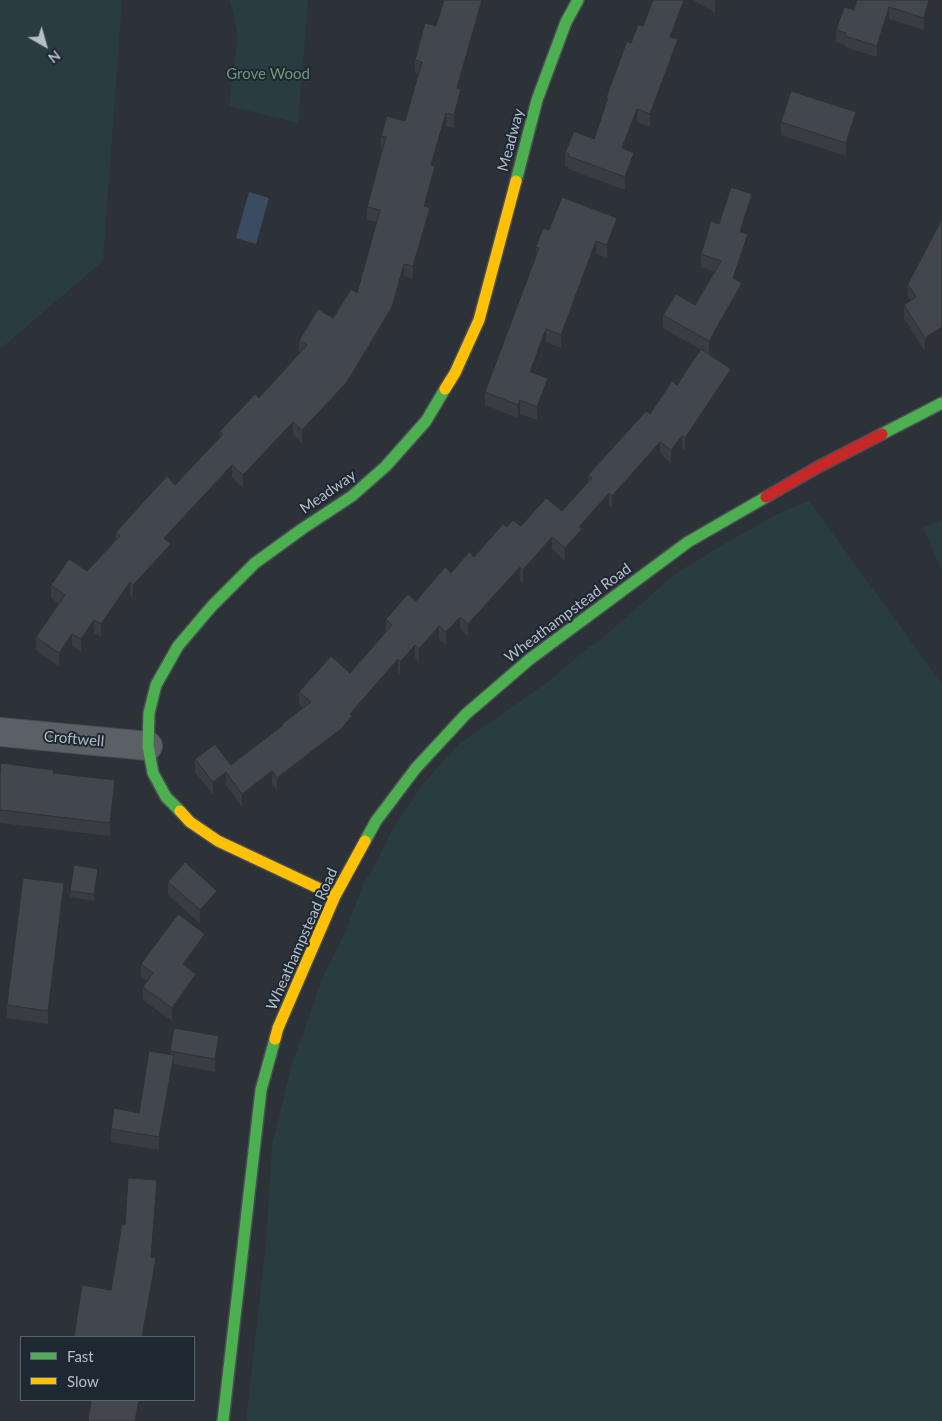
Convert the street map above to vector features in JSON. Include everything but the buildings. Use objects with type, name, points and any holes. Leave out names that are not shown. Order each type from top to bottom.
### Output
[{"type":"street","name":"Meadway","points":[[334,896],[218,841],[190,822],[166,797],[153,773],[148,746],[148,713],[156,684],[178,646],[212,606],[256,563],[302,529],[352,496],[386,466],[426,421],[455,373],[479,320],[537,100],[566,22],[578,0]]},
{"type":"street","name":"Wheathampstead Road","points":[[223,1421],[261,1090],[278,1028],[334,896],[376,822],[416,768],[466,714],[530,659],[688,542],[818,467],[942,403]]},
{"type":"street","name":"Croftwell","points":[[0,732],[148,746]]},
{"type":"green space","points":[[0,0],[122,0],[103,261],[0,349]]},
{"type":"green space","name":"Grove Wood","points":[[230,0],[308,0],[298,123],[229,106],[238,36]]},
{"type":"green space","points":[[809,501],[942,684],[942,1421],[246,1421],[266,1244],[272,1146],[292,1064],[323,977],[345,933],[364,882],[373,869],[392,830],[423,784],[459,744],[548,682],[599,641],[675,574],[777,514]]},
{"type":"green space","points":[[942,519],[942,570],[923,528]]},
{"type":"water","points":[[249,192],[269,198],[256,244],[236,238]]},
{"type":"traffic: fast","points":[[516,181],[537,100],[566,22],[578,0]]},
{"type":"traffic: fast","points":[[180,811],[166,797],[153,773],[148,746],[149,713],[156,685],[178,646],[212,606],[255,563],[352,496],[386,466],[426,421],[445,389]]},
{"type":"traffic: fast","points":[[882,434],[942,403]]},
{"type":"traffic: fast","points":[[365,841],[376,821],[416,768],[466,714],[530,659],[688,542],[766,497]]},
{"type":"traffic: fast","points":[[223,1421],[261,1090],[275,1039]]},
{"type":"traffic: slow","points":[[445,389],[455,373],[479,320],[516,181]]},
{"type":"traffic: slow","points":[[180,811],[190,822],[218,841],[335,896]]},
{"type":"traffic: slow","points":[[275,1039],[335,896],[365,841]]},
{"type":"traffic: jam","points":[[766,497],[818,467],[882,434]]}]
